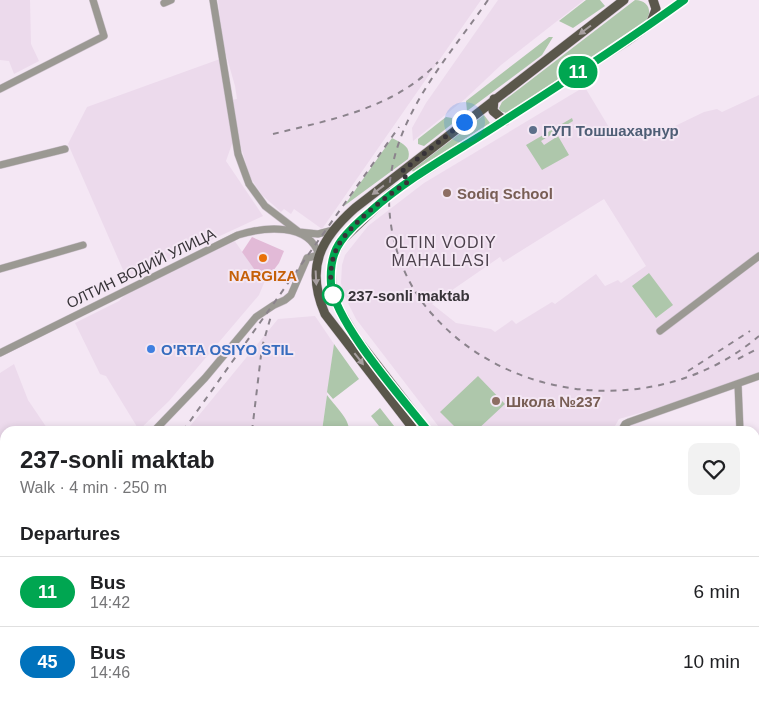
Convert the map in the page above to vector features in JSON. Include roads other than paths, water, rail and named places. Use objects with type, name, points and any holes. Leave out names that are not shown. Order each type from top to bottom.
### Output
[{"type":"main road","points":[[411,426],[325,314],[316,284],[316,267],[319,255],[333,230],[355,208],[624,0]]},
{"type":"main road","points":[[650,25],[656,13],[653,0]]},
{"type":"main road","points":[[424,426],[344,319],[335,300],[331,284],[332,262],[341,241],[391,193],[505,121],[650,25],[684,0]]},
{"type":"main road","points":[[494,99],[494,113],[505,121]]},
{"type":"main road","points":[[401,172],[409,181]]},
{"type":"street","points":[[0,89],[104,36],[93,0]]},
{"type":"street","points":[[164,3],[171,0]]},
{"type":"street","points":[[159,426],[206,378],[256,317],[291,295],[307,258],[319,255],[311,241],[274,215],[259,200],[242,168],[213,0]]},
{"type":"street","points":[[0,165],[65,149]]},
{"type":"street","points":[[267,231],[274,224],[274,215]]},
{"type":"street","name":"ОЛТИН ВОДИЙ УЛИЦА","points":[[0,353],[233,238],[247,233],[267,231],[318,234],[333,230]]},
{"type":"street","points":[[0,269],[83,245]]},
{"type":"street","points":[[660,331],[759,256]]},
{"type":"street","points":[[624,426],[629,422],[759,376]]},
{"type":"street","points":[[738,384],[740,426]]},
{"type":"railway","points":[[488,0],[442,63],[415,107],[403,131],[395,155],[390,181],[390,217],[397,252],[411,285],[432,314],[466,345],[504,368],[546,383],[591,390],[635,389],[679,380],[721,362],[759,336]]},
{"type":"railway","points":[[273,134],[339,117],[382,101],[403,91],[438,62]]},
{"type":"railway","points":[[187,426],[399,127]]},
{"type":"railway","points":[[253,426],[262,347],[271,316]]},
{"type":"railway","points":[[688,371],[750,331]]},
{"type":"railway","points":[[738,359],[759,348]]},
{"type":"place","name":"ГУП Тошшахарнур","points":[[533,130]]},
{"type":"place","name":"Sodiq School","points":[[447,193]]},
{"type":"place","name":"NARGIZA","points":[[263,258]]},
{"type":"place","name":"237-sonli maktab","points":[[333,295]]},
{"type":"place","name":"O'RTA OSIYO STIL","points":[[151,349]]},
{"type":"place","name":"Школа №237","points":[[496,401]]},
{"type":"district","name":"OLTIN VODIY MAHALLASI","points":[[441,251]]}]
